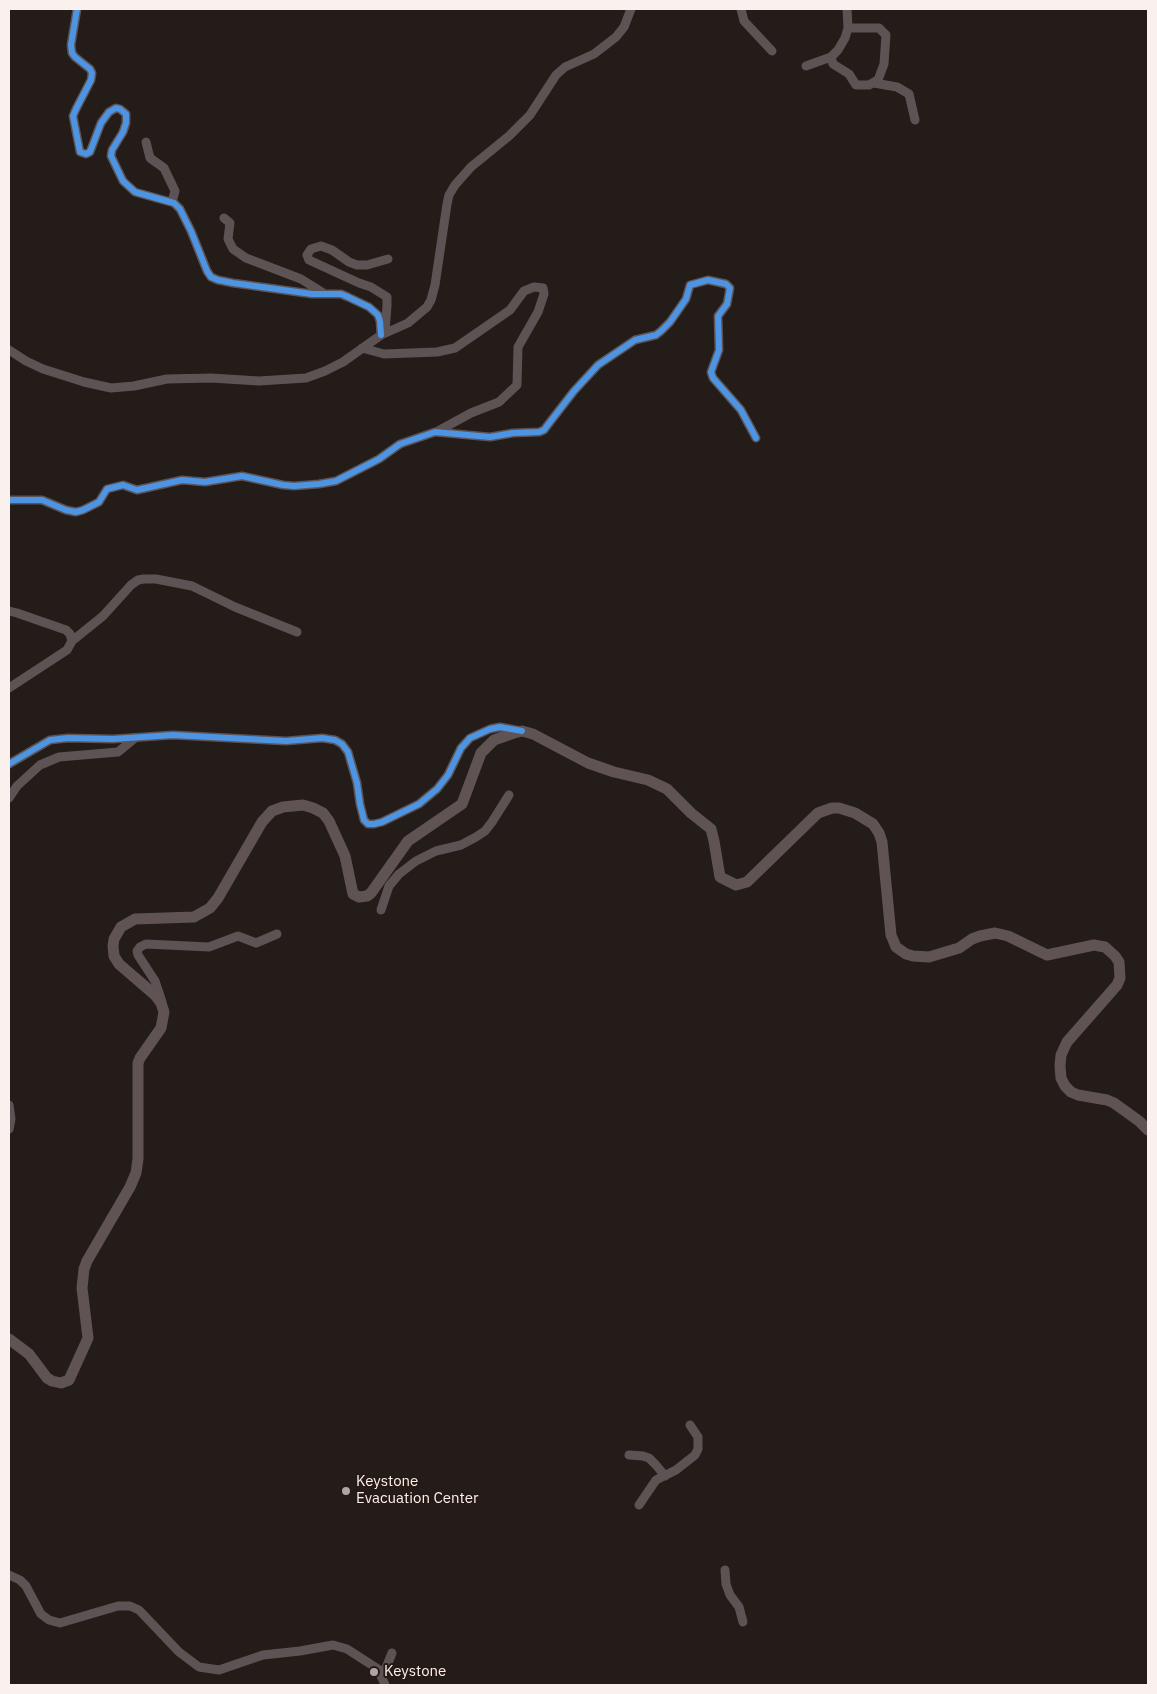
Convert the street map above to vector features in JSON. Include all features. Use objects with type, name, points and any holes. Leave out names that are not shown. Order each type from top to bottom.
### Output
[{"type":"main road","points":[[9,1339],[22,1348],[41,1372],[52,1381],[66,1382],[69,1380],[88,1338],[82,1288],[84,1269],[136,1174],[138,1159],[138,1064],[140,1058],[161,1028],[164,1017],[163,1007],[155,995],[116,960],[113,946],[117,933],[126,923],[135,919],[190,918],[210,908],[218,898],[262,822],[272,811],[283,807],[302,805],[323,813],[329,821],[347,861],[353,894],[363,897],[371,893],[408,841],[462,804],[477,758],[485,748],[494,740],[522,731],[546,740],[588,763],[648,780],[667,789],[711,829],[720,877],[736,885],[747,882],[818,812],[839,808],[855,812],[873,824],[879,832],[884,859],[891,935],[896,946],[906,954],[930,957],[959,948],[980,936],[994,933],[1008,936],[1047,955],[1094,945],[1105,947],[1119,962],[1120,978],[1117,985],[1067,1042],[1061,1055],[1061,1078],[1071,1092],[1114,1103],[1140,1121],[1148,1130]]},
{"type":"street","points":[[77,9],[71,45],[72,53],[92,73],[92,80],[73,116],[78,149],[83,154],[90,152],[101,123],[109,112],[116,108],[120,109],[126,114],[126,123],[112,150],[111,156],[123,181],[135,192],[172,202],[180,209],[192,231],[211,277],[233,283],[312,294],[341,294],[369,307],[378,315],[383,334]]},
{"type":"street","points":[[9,350],[43,369],[110,388],[134,386],[167,379],[211,378],[259,381],[306,378],[325,372],[383,334],[408,323],[427,307],[435,285],[447,204],[455,184],[471,167],[509,136],[530,115],[556,75],[565,67],[594,54],[616,37],[624,27],[631,9]]},
{"type":"street","points":[[741,9],[744,20],[772,51]]},
{"type":"street","points":[[806,66],[831,57],[838,50],[848,28],[847,9]]},
{"type":"street","points":[[831,57],[833,64],[849,74],[856,84],[869,85],[878,80],[884,64],[886,35],[879,28],[848,28]]},
{"type":"street","points":[[874,83],[897,86],[909,94],[915,120]]},
{"type":"street","points":[[146,142],[150,158],[164,168],[172,185],[175,193],[172,202]]},
{"type":"street","points":[[224,218],[230,223],[228,239],[233,249],[246,258],[301,279],[325,294]]},
{"type":"street","points":[[383,334],[388,306],[386,297],[371,287],[309,260],[307,254],[312,249],[321,246],[332,250],[357,265],[372,264],[388,259]]},
{"type":"street","points":[[435,432],[490,437],[544,430],[598,365],[635,340],[662,331],[686,299],[690,285],[708,280],[726,284],[730,288],[727,304],[718,316],[719,350],[711,372],[713,378],[741,410],[756,438]]},
{"type":"street","points":[[9,500],[42,500],[76,512],[99,502],[107,489],[124,485],[137,490],[182,480],[205,482],[242,476],[283,486],[336,481],[379,459],[400,444],[444,429],[471,413],[499,402],[517,385],[518,347],[538,312],[544,294],[543,288],[534,287],[524,291],[510,310],[455,348],[437,352],[384,354],[362,348]]},
{"type":"street","points":[[9,688],[67,650],[72,641],[103,616],[131,585],[144,579],[156,579],[192,586],[236,607],[297,632]]},
{"type":"street","points":[[9,611],[17,612],[66,630],[70,634],[72,641]]},
{"type":"street","points":[[9,764],[50,740],[68,738],[113,739],[172,736],[286,741],[322,738],[335,740],[342,744],[348,752],[357,783],[364,820],[368,824],[374,824],[420,804],[437,789],[448,775],[461,748],[470,738],[490,729],[500,727],[522,731]]},
{"type":"street","points":[[9,798],[17,786],[40,766],[59,757],[118,752],[136,738]]},
{"type":"street","points":[[371,893],[381,910],[389,886],[399,874],[416,861],[436,851],[461,845],[476,837],[492,822],[509,795]]},
{"type":"street","points":[[163,1007],[155,981],[138,955],[137,951],[140,947],[146,944],[209,947],[238,936],[256,943],[277,934]]},
{"type":"street","points":[[9,1105],[11,1119],[9,1129]]},
{"type":"street","points":[[639,1505],[656,1480],[676,1470],[695,1454],[698,1449],[698,1437],[690,1426]]},
{"type":"street","points":[[629,1455],[649,1458],[665,1476]]},
{"type":"street","points":[[725,1570],[726,1584],[730,1595],[739,1607],[743,1622]]},
{"type":"street","points":[[9,1575],[20,1580],[26,1586],[41,1614],[49,1620],[60,1623],[118,1606],[130,1606],[139,1610],[179,1652],[200,1667],[209,1670],[220,1670],[263,1655],[333,1645],[341,1646],[378,1669],[383,1682]]},
{"type":"street","points":[[372,1665],[385,1659],[392,1653],[383,1682]]},
{"type":"cycle path","points":[[77,9],[71,45],[72,53],[92,73],[91,80],[73,116],[80,152],[86,154],[90,152],[101,123],[109,112],[116,108],[120,109],[126,114],[126,123],[112,150],[111,156],[123,181],[135,192],[174,203],[180,209],[211,277],[233,283],[312,294],[341,294],[369,307],[378,315],[381,335]]},
{"type":"cycle path","points":[[9,500],[42,500],[76,512],[99,502],[107,489],[123,485],[137,490],[182,480],[205,482],[242,476],[283,485],[319,484],[336,481],[379,459],[400,444],[435,432],[490,437],[513,433],[539,432],[544,430],[574,391],[598,365],[635,340],[656,335],[670,322],[686,299],[690,285],[708,280],[726,284],[730,288],[727,304],[718,316],[719,350],[711,372],[713,378],[741,410],[756,438]]},
{"type":"cycle path","points":[[9,764],[50,740],[68,738],[113,739],[173,735],[286,741],[322,738],[335,740],[342,744],[348,752],[357,783],[364,820],[368,824],[374,824],[419,804],[437,789],[448,775],[461,748],[470,738],[490,729],[500,727],[522,731]]},
{"type":"place","name":"Keystone Evacuation Center","points":[[346,1491]]},
{"type":"place","name":"Keystone","points":[[374,1672]]}]
